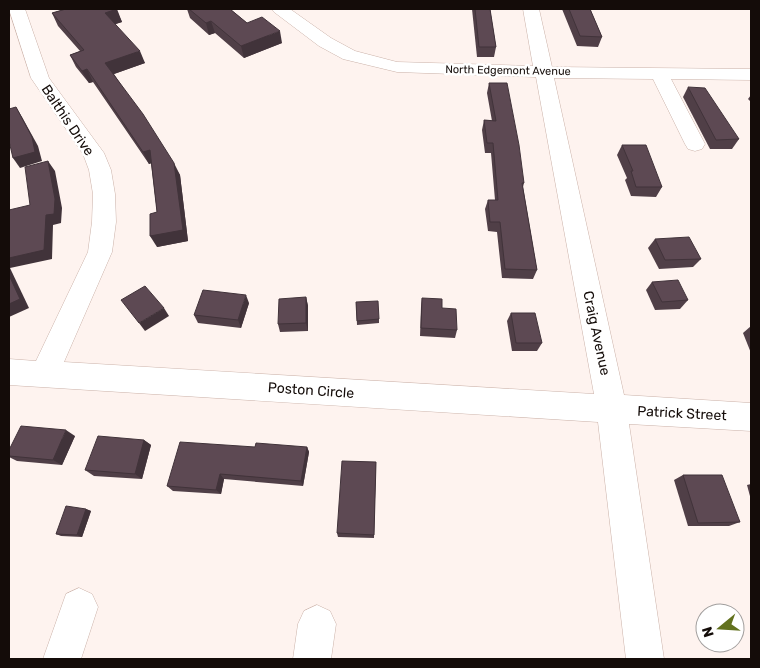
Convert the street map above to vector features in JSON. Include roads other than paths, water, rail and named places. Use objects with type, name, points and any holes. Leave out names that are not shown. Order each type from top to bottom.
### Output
[{"type":"street","name":"Balthis Drive","points":[[17,9],[40,78],[93,153],[100,170],[104,194],[104,222],[100,252],[45,373]]},
{"type":"street","name":"North Edgemont Avenue","points":[[280,9],[325,42],[350,55],[405,67],[544,72],[751,74]]},
{"type":"street","name":"Craig Avenue","points":[[531,9],[612,410],[645,659]]},
{"type":"street","points":[[659,73],[695,144]]},
{"type":"street","name":"Poston Circle","points":[[9,372],[612,410]]},
{"type":"street","name":"Patrick Street","points":[[612,410],[751,417]]},
{"type":"street","points":[[62,659],[79,607]]}]
